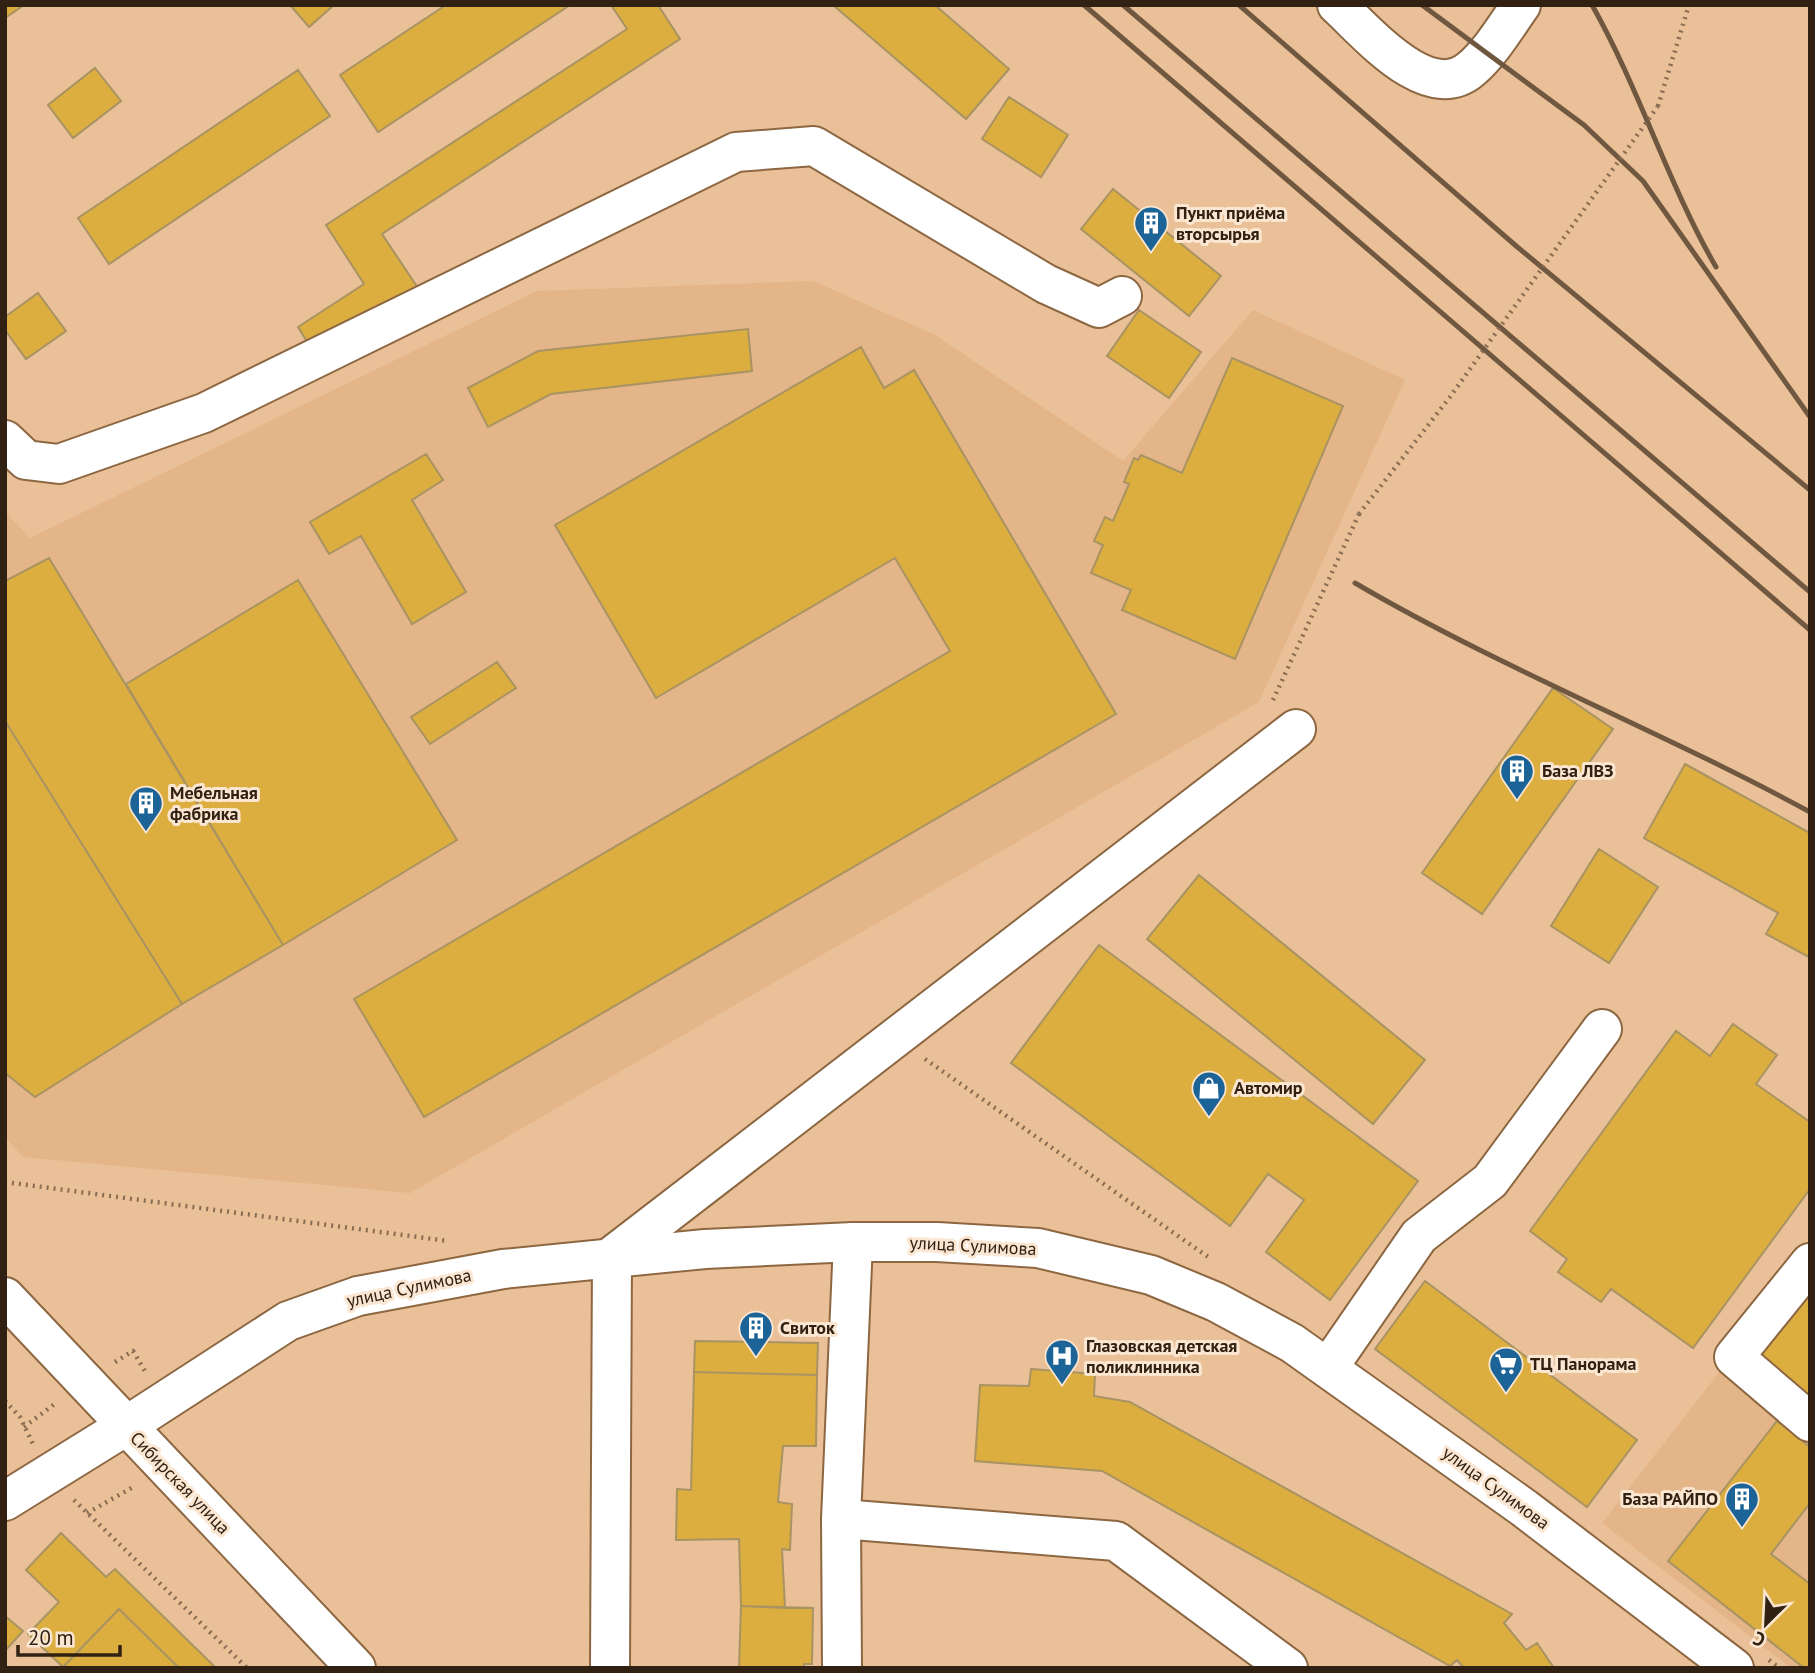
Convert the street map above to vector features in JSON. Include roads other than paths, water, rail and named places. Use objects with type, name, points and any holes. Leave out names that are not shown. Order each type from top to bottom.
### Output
[{"type":"main road","points":[[1337,5],[1404,65],[1424,76],[1446,80],[1470,70],[1521,5]]},
{"type":"main road","points":[[9,445],[26,460],[59,464],[204,413],[736,152],[814,146],[1046,284],[1099,308],[1122,296]]},
{"type":"main road","points":[[610,1668],[612,1256],[894,1039],[1284,717]]},
{"type":"main road","points":[[1328,1368],[1419,1236],[1490,1181],[1602,1029]]},
{"type":"main road","points":[[842,1668],[841,1520],[853,1242]]},
{"type":"main road","name":"улица Сулимова","points":[[5,1501],[288,1321],[358,1296],[503,1269],[612,1256],[853,1242],[937,1242],[1038,1248],[1151,1275],[1216,1302],[1292,1343],[1524,1508],[1734,1668]]},
{"type":"main road","points":[[1810,1263],[1734,1357],[1810,1422]]},
{"type":"main road","name":"Сибирская улица","points":[[5,1297],[356,1668]]},
{"type":"main road","points":[[841,1520],[1116,1541],[1288,1668]]},
{"type":"railway","points":[[1084,5],[1810,630]]},
{"type":"railway","points":[[1123,5],[1810,592]]},
{"type":"railway","points":[[1239,5],[1515,245],[1810,490]]},
{"type":"railway","points":[[1422,5],[1584,125],[1643,181],[1810,417]]},
{"type":"railway","points":[[1592,5],[1625,70],[1683,203],[1716,267]]},
{"type":"railway","points":[[1355,583],[1467,644],[1697,754],[1810,812]]},
{"type":"place","name":"Пункт приёма вторсырья","points":[[1151,253]]},
{"type":"place","name":"База ЛВЗ","points":[[1517,801]]},
{"type":"place","name":"Мебельная фабрика","points":[[146,833]]},
{"type":"place","name":"Автомир","points":[[1209,1118]]},
{"type":"place","name":"Свиток","points":[[756,1358]]},
{"type":"place","name":"Глазовская детская поликлинника","points":[[1062,1386]]},
{"type":"place","name":"ТЦ Панорама","points":[[1506,1394]]},
{"type":"place","name":"База РАЙПО","points":[[1742,1529]]}]
